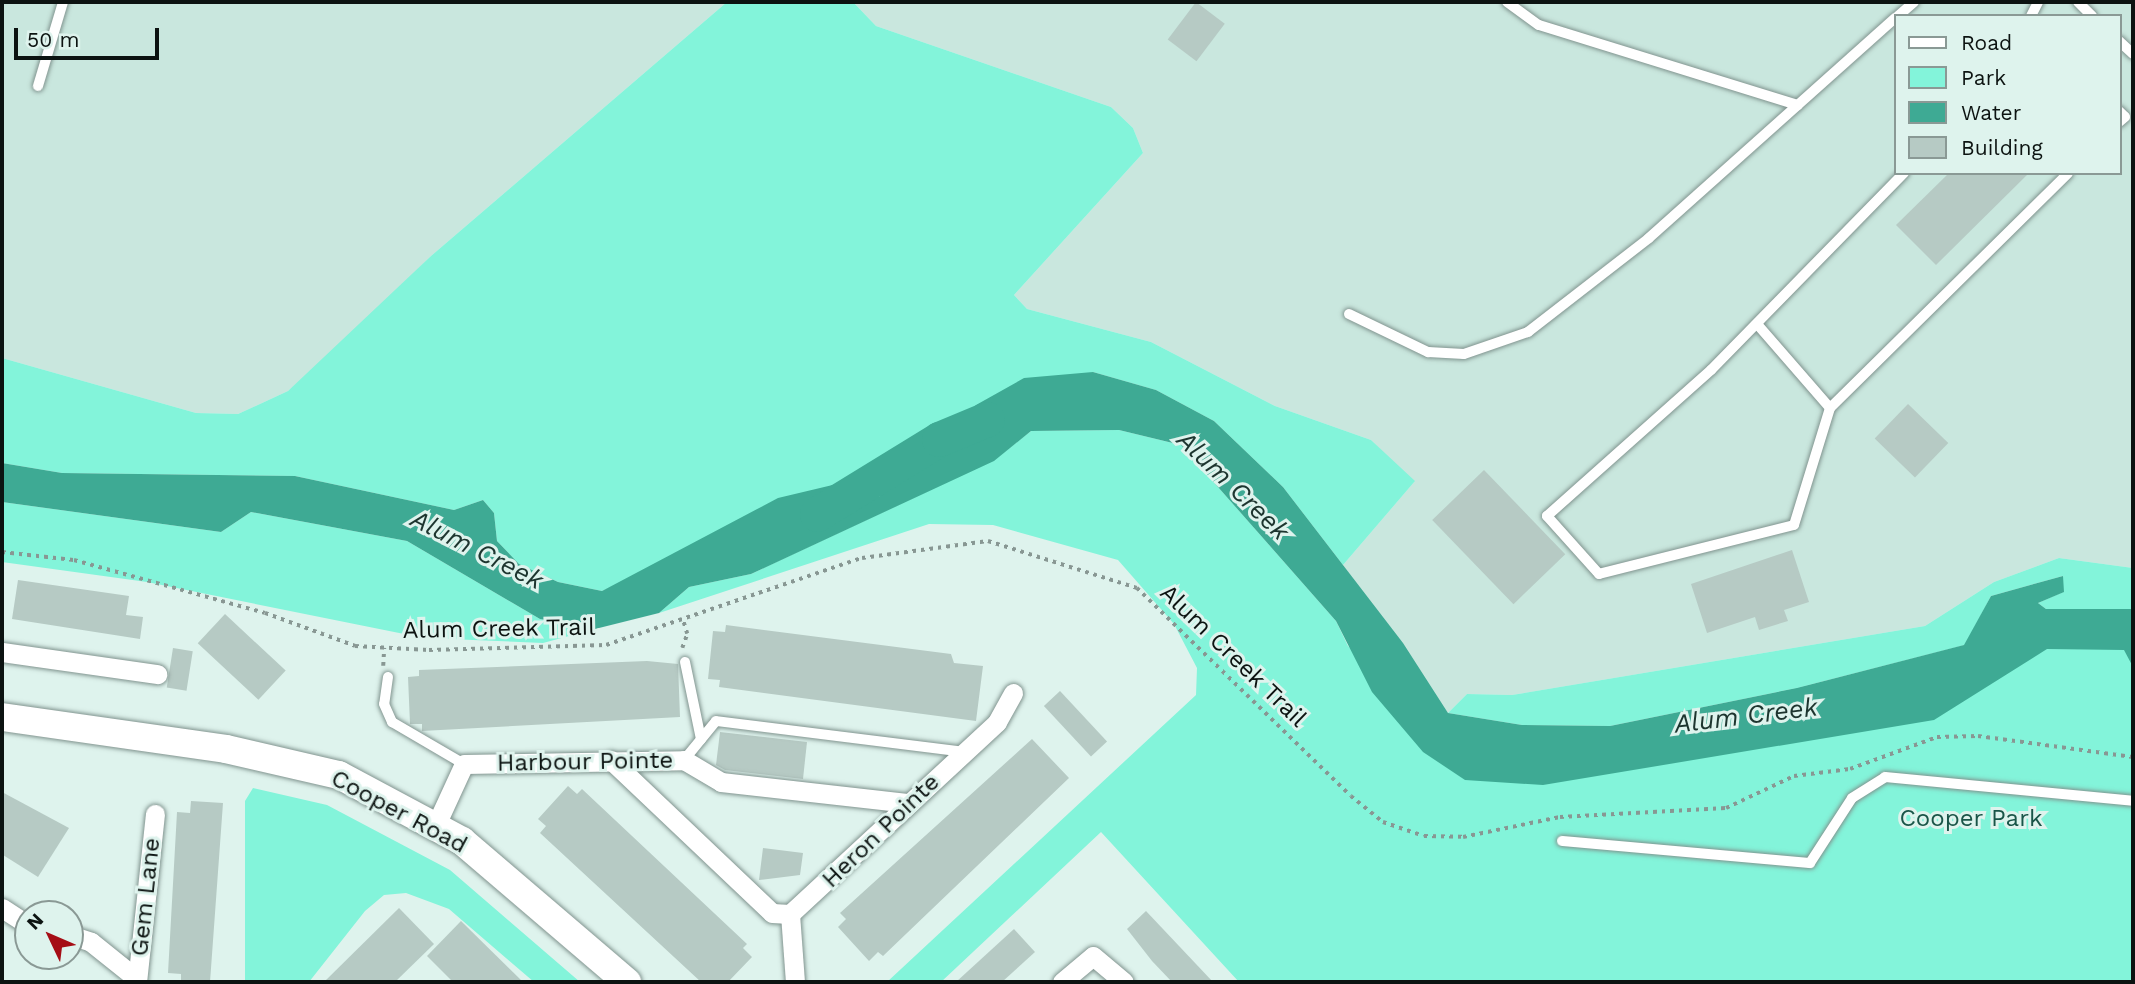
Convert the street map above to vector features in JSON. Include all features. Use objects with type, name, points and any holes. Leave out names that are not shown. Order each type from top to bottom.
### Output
[{"type":"street","points":[[2,652],[157,674]]},
{"type":"street","name":"Heron Pointe","points":[[790,914],[997,722],[1013,693]]},
{"type":"street","name":"Cooper Road","points":[[2,717],[293,762],[339,775],[435,827],[567,926],[627,982]]},
{"type":"street","points":[[611,760],[772,913],[790,914],[795,982]]},
{"type":"street","name":"Harbour Pointe","points":[[435,827],[464,764],[684,760],[721,782],[909,803]]},
{"type":"street","name":"Gem Lane","points":[[137,981],[155,814]]},
{"type":"street","name":"Gem Lane","points":[[84,940],[91,942],[137,981]]},
{"type":"street","points":[[1062,982],[1093,956],[1124,982]]},
{"type":"lane","points":[[38,86],[63,2]]},
{"type":"lane","points":[[1507,2],[1539,25],[1798,105]]},
{"type":"lane","points":[[1900,14],[1914,2]]},
{"type":"lane","points":[[1349,314],[1429,352],[1496,348],[1572,302],[1894,20]]},
{"type":"lane","points":[[2121,117],[2133,108]]},
{"type":"lane","points":[[1902,175],[1757,324],[1547,516],[1599,574],[1794,525],[1830,408],[2066,175]]},
{"type":"lane","points":[[1757,324],[1830,408]]},
{"type":"lane","points":[[685,662],[701,739]]},
{"type":"lane","name":"Harbour Pointe","points":[[388,677],[384,704],[392,722],[464,764]]},
{"type":"lane","points":[[684,760],[716,721],[964,752]]},
{"type":"lane","points":[[1562,841],[1810,863],[1852,798],[1885,777],[2133,801]]},
{"type":"path","name":"Alum Creek Trail","points":[[2,552],[74,560],[265,613],[355,646],[606,645],[862,558],[988,541],[1110,575],[1157,604],[1351,796],[1383,822],[1424,836],[1463,837],[1560,817],[1726,808],[1794,776],[1850,769],[1937,737],[1978,736],[2133,757]]},
{"type":"path","points":[[682,618],[685,662]]},
{"type":"shaded area","points":[[2,2],[727,2],[431,256],[326,359],[288,391],[238,414],[196,413],[2,358]]},
{"type":"shaded area","points":[[853,2],[2133,2],[2133,568],[2059,558],[1994,582],[1925,626],[1512,695],[1467,694],[1448,713],[1343,565],[1414,482],[1371,440],[1275,406],[1151,342],[1027,309],[1014,295],[1143,153],[1133,128],[1111,107],[876,26]]},
{"type":"green space","points":[[727,2],[853,2],[876,26],[1111,107],[1133,128],[1143,153],[1014,295],[1027,309],[1151,342],[1275,406],[1371,440],[1415,481],[1343,565],[1283,487],[1214,421],[1156,390],[1093,372],[906,473],[879,497],[840,483],[602,591],[558,582],[519,564],[497,541],[494,513],[483,500],[454,510],[295,476],[62,473],[2,463],[2,358],[196,413],[238,414],[288,391],[431,256]]},
{"type":"green space","name":"Cooper Park","points":[[1119,430],[1181,445],[1336,621],[1348,646],[1473,762],[1958,651],[2133,635],[2133,982],[1239,982],[1101,832],[941,982],[887,982],[1196,695],[1197,668],[1174,624],[1118,560],[993,525],[929,524],[659,613],[689,587],[751,574],[994,460],[1031,431]]},
{"type":"green space","points":[[2,502],[221,532],[251,512],[407,541],[540,619],[595,629],[543,643],[424,638],[147,582],[2,562]]},
{"type":"green space","points":[[2059,558],[2133,568],[2133,609],[2046,609],[2038,603],[2063,592],[2063,576],[1991,596],[1965,645],[1797,688],[1610,726],[1522,725],[1448,713],[1467,694],[1512,695],[1925,626],[1994,582]]},
{"type":"green space","points":[[253,788],[327,805],[450,870],[580,982],[534,982],[449,909],[406,893],[384,895],[365,911],[309,982],[245,982],[245,801]]},
{"type":"water","points":[[1093,372],[1156,390],[1214,421],[1283,487],[1403,643],[1448,713],[1522,725],[1610,726],[1797,688],[1964,645],[1991,596],[2063,576],[2064,592],[2038,603],[2046,609],[2133,609],[2133,667],[2124,650],[2047,649],[1934,720],[1543,785],[1465,780],[1423,752],[1372,692],[1336,621],[1181,445],[1119,430],[1031,431],[994,461],[751,574],[689,587],[659,613],[595,629],[540,619],[407,541],[251,512],[221,532],[2,502],[2,463],[62,473],[295,476],[454,510],[483,500],[494,513],[497,541],[519,564],[558,582],[602,591],[778,498],[841,483],[879,497],[976,405],[1024,378]]},
{"type":"building","points":[[1196,2],[1225,24],[1196,61],[1168,40]]},
{"type":"building","points":[[1947,175],[2027,175],[1936,265],[1896,225]]},
{"type":"building","points":[[1908,404],[1948,443],[1915,477],[1875,439]]},
{"type":"building","points":[[1484,470],[1565,554],[1513,604],[1432,520]]},
{"type":"building","points":[[1792,550],[1809,602],[1784,610],[1788,621],[1759,630],[1755,617],[1707,633],[1691,584]]},
{"type":"building","points":[[18,580],[129,596],[126,615],[143,617],[140,639],[12,619]]},
{"type":"building","points":[[225,614],[286,671],[258,700],[198,643]]},
{"type":"building","points":[[726,625],[951,654],[954,663],[983,666],[976,721],[719,687],[720,680],[708,679],[713,631],[725,632]]},
{"type":"building","points":[[173,648],[193,651],[186,691],[167,688]]},
{"type":"building","points":[[647,661],[678,664],[680,717],[422,731],[422,724],[410,724],[408,677],[419,676],[419,670]]},
{"type":"building","points":[[1060,691],[1107,741],[1091,756],[1044,706]]},
{"type":"building","points":[[720,732],[807,742],[803,779],[725,770],[716,765]]},
{"type":"building","points":[[1032,739],[1069,778],[883,956],[878,952],[869,961],[838,927],[846,919],[840,913]]},
{"type":"building","points":[[568,786],[577,794],[582,789],[747,944],[743,948],[752,957],[728,982],[701,982],[540,833],[546,826],[538,819]]},
{"type":"building","points":[[2,792],[69,828],[38,877],[3,855]]},
{"type":"building","points":[[191,801],[223,803],[210,982],[181,982],[181,974],[168,973],[177,812],[190,813]]},
{"type":"building","points":[[763,848],[803,853],[800,875],[759,880]]},
{"type":"building","points":[[399,908],[434,944],[395,982],[324,982]]},
{"type":"building","points":[[1146,911],[1213,982],[1172,982],[1152,961],[1127,929]]},
{"type":"building","points":[[461,921],[523,982],[453,982],[427,956]]},
{"type":"building","points":[[1014,929],[1035,952],[1002,982],[956,982]]},
{"type":"waterway","name":"Alum Creek","points":[[817,514],[939,439],[987,419]]}]
